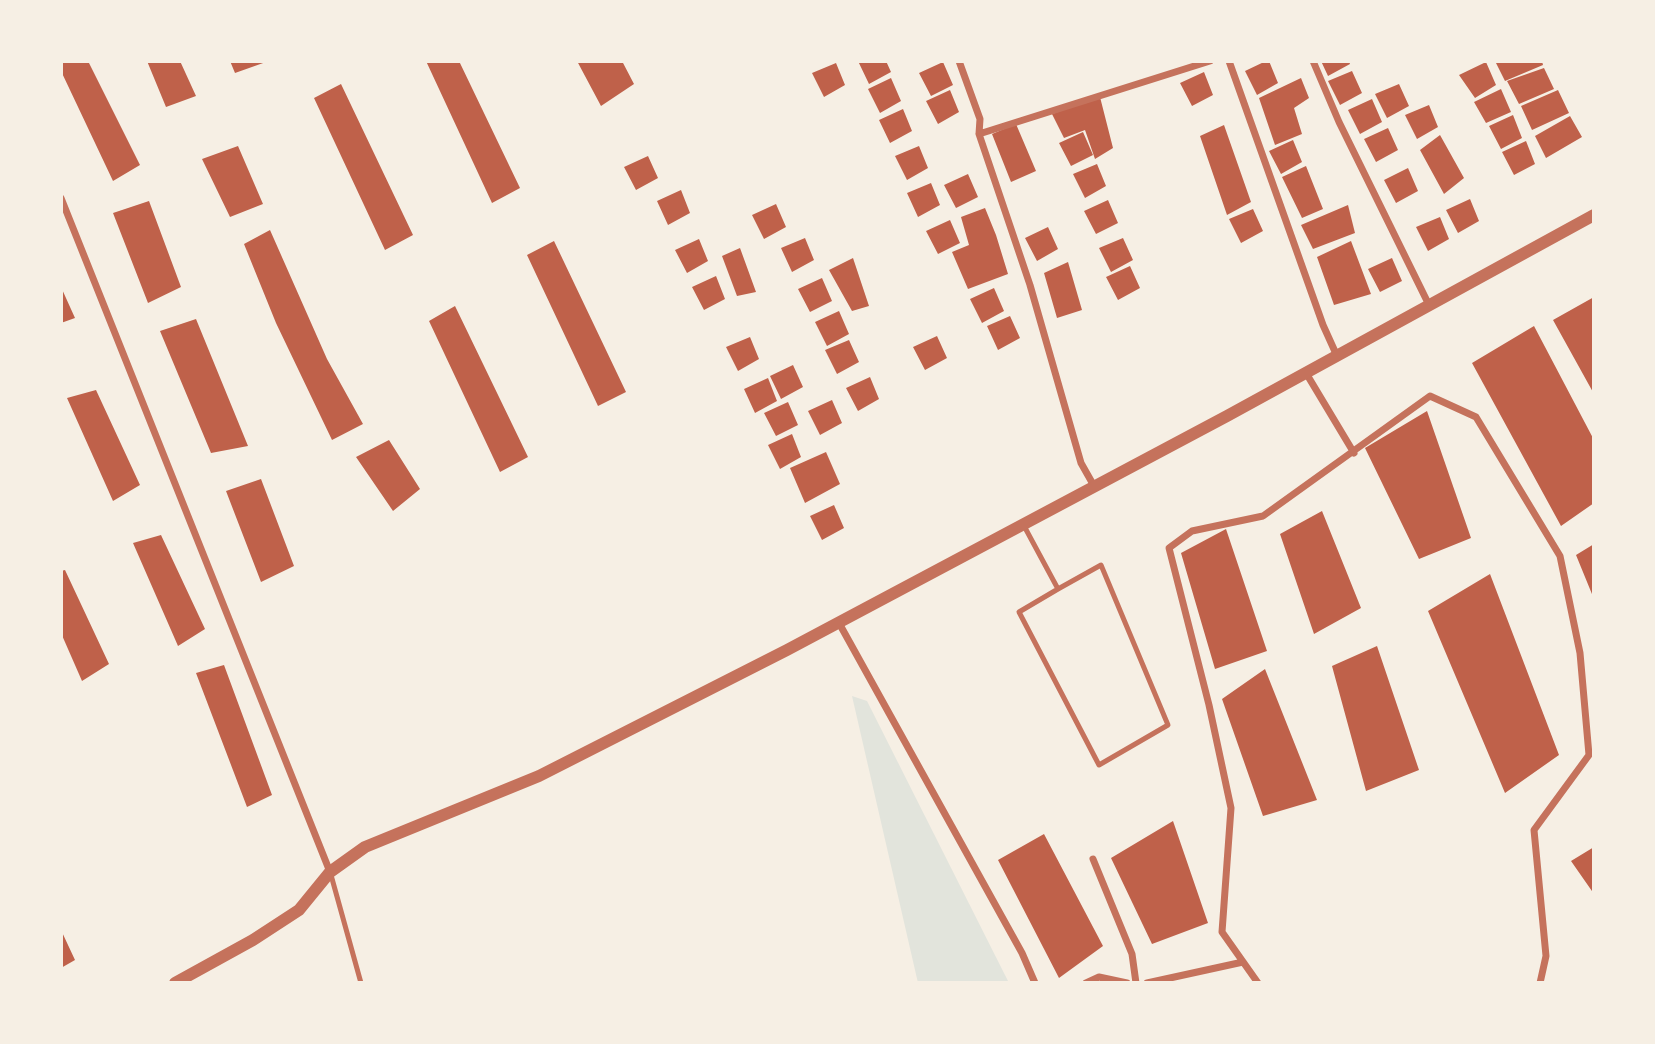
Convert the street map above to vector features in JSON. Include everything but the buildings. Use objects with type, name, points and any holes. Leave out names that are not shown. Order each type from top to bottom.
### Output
[{"type":"street","points":[[959,61],[980,119],[979,134],[1030,285],[1081,463],[1094,486]]},
{"type":"street","points":[[979,134],[1209,61]]},
{"type":"street","points":[[1229,61],[1323,325],[1337,356]]},
{"type":"street","points":[[1313,61],[1339,122],[1429,306]]},
{"type":"street","points":[[61,198],[330,872]]},
{"type":"street","points":[[175,983],[253,940],[299,910],[330,872],[365,847],[539,776],[839,623],[1594,215]]},
{"type":"street","points":[[1306,373],[1353,453]]},
{"type":"street","points":[[1258,983],[1222,932],[1231,808],[1209,705],[1169,548],[1192,531],[1263,516],[1430,396],[1476,417],[1560,556],[1580,653],[1592,755],[1534,830],[1546,956],[1540,983]]},
{"type":"street","points":[[839,623],[1015,941],[1035,983]]},
{"type":"street","points":[[1093,859],[1132,954],[1136,983]]},
{"type":"street","points":[[1147,983],[1242,962]]},
{"type":"street","points":[[1086,983],[1099,977],[1127,983]]},
{"type":"lane","points":[[1023,524],[1058,589]]},
{"type":"lane","points":[[1101,565],[1168,725],[1099,765],[1019,612],[1058,589],[1101,565]]},
{"type":"lane","points":[[330,872],[362,983]]},
{"type":"shaded area","points":[[852,696],[867,701],[1009,983],[918,983]]}]
